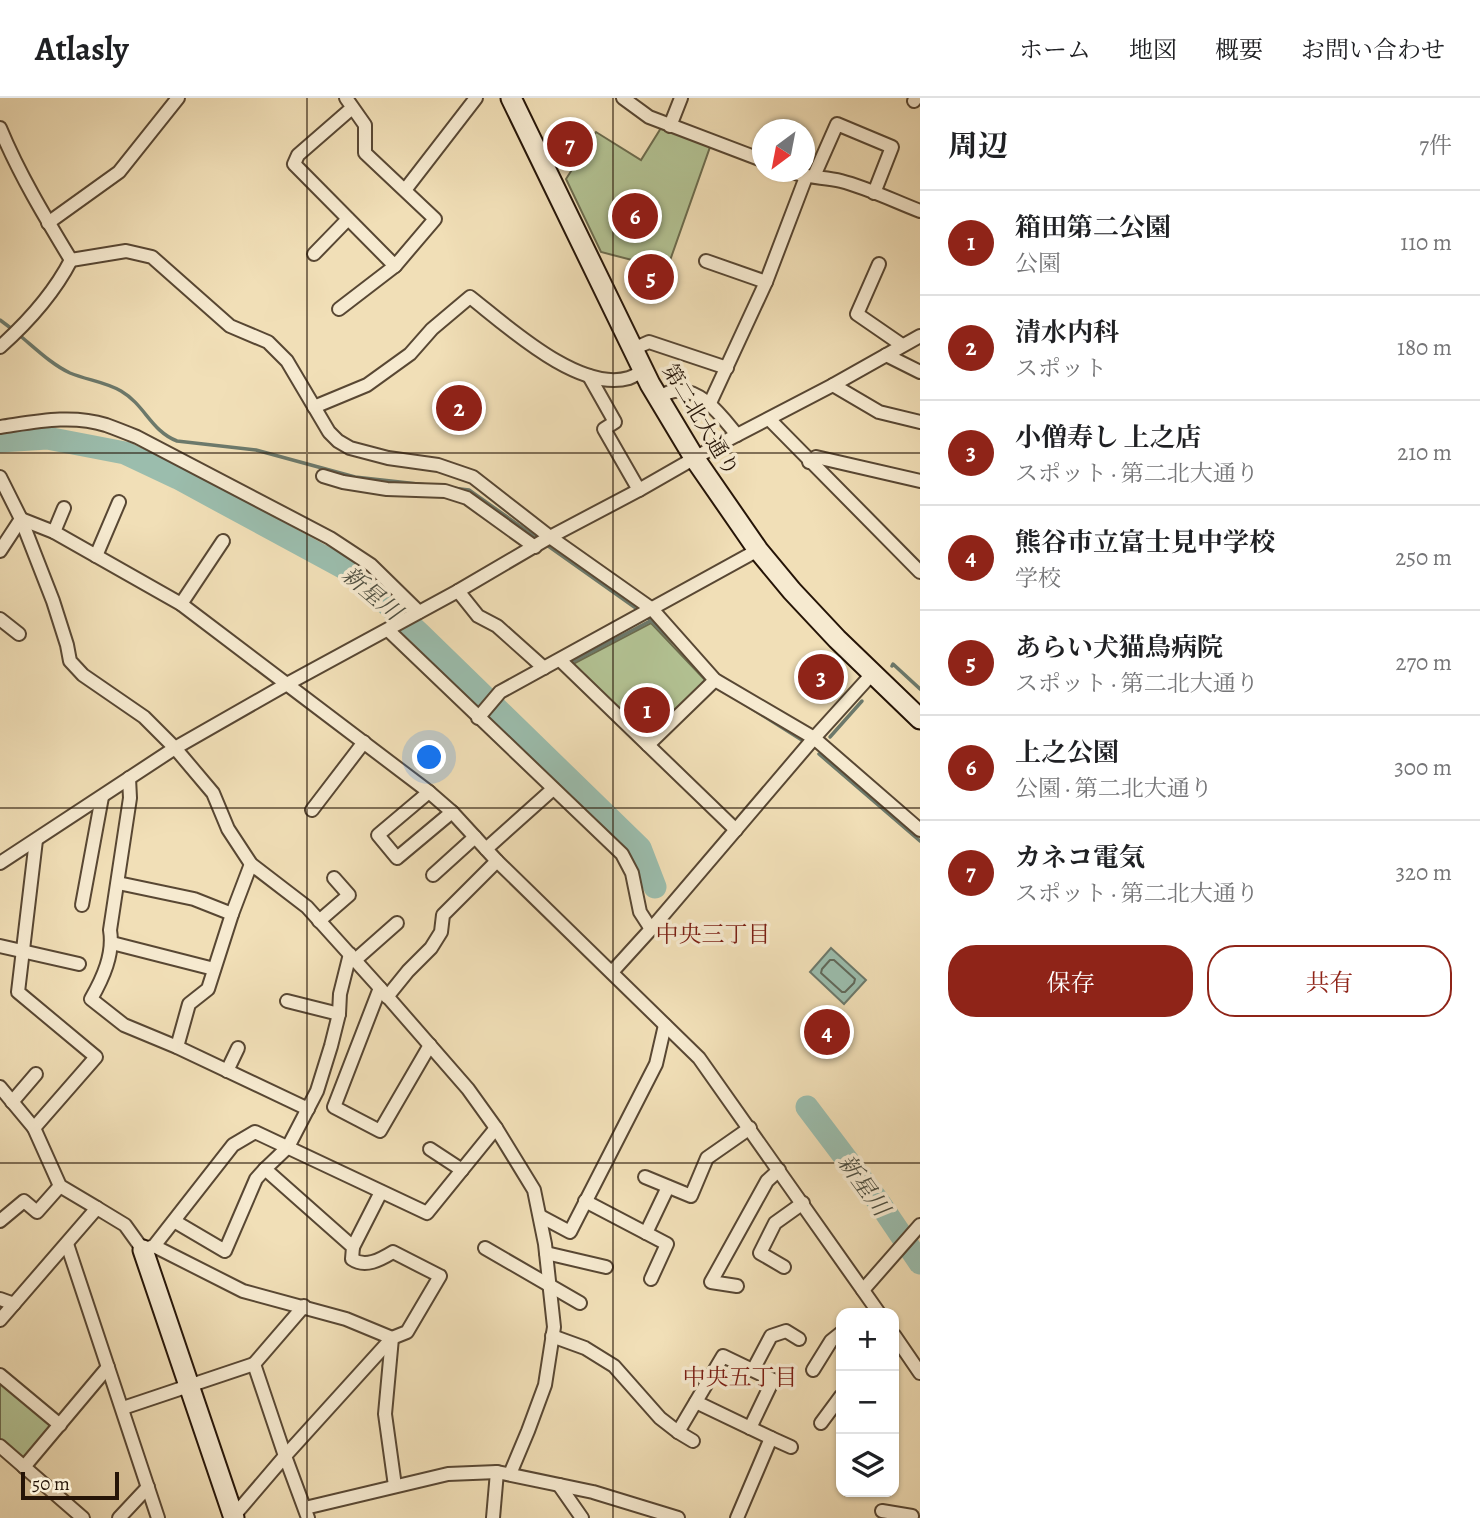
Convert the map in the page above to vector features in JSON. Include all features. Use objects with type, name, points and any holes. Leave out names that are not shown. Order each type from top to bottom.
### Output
[{"type":"street","points":[[48,223],[119,172],[178,98]]},
{"type":"street","points":[[405,190],[476,98]]},
{"type":"street","name":"第二北大通り","points":[[511,98],[644,371],[695,459],[758,550],[792,591],[872,674],[920,719]]},
{"type":"street","points":[[623,98],[649,117],[752,156]]},
{"type":"street","points":[[670,126],[681,98]]},
{"type":"street","points":[[339,309],[395,266],[435,219],[365,153],[365,125],[349,101],[298,155],[294,164],[395,266]]},
{"type":"street","points":[[815,166],[837,124],[892,147],[874,193]]},
{"type":"street","points":[[0,128],[48,223],[71,260]]},
{"type":"street","points":[[815,177],[843,182],[920,211]]},
{"type":"street","points":[[710,403],[766,282],[808,182]]},
{"type":"street","points":[[314,254],[348,219]]},
{"type":"street","points":[[71,260],[126,251],[152,257],[230,326],[268,342],[287,361],[329,432],[338,441],[350,448],[388,458],[438,465],[473,477],[549,538],[649,610],[715,680],[814,738],[920,830]]},
{"type":"street","points":[[4,343],[25,323],[60,280],[71,260]]},
{"type":"street","points":[[706,261],[766,282]]},
{"type":"street","points":[[879,264],[857,314],[902,345]]},
{"type":"street","points":[[314,407],[367,385],[410,354],[432,329],[470,297],[548,357],[589,376],[610,380],[629,378],[644,371]]},
{"type":"street","points":[[0,863],[176,748],[287,684],[920,336]]},
{"type":"street","points":[[633,349],[649,342],[727,369]]},
{"type":"street","points":[[886,355],[920,372]]},
{"type":"street","points":[[589,376],[615,422],[604,429],[639,491]]},
{"type":"street","points":[[833,385],[879,412],[920,422]]},
{"type":"street","points":[[658,397],[671,391],[685,391],[710,403],[737,435]]},
{"type":"street","points":[[769,419],[920,572]]},
{"type":"street","points":[[0,427],[46,420],[77,420],[104,425],[137,438],[330,538],[371,565],[419,612]]},
{"type":"street","points":[[810,462],[816,457],[920,481]]},
{"type":"street","points":[[323,476],[387,489],[444,491],[467,498],[535,547]]},
{"type":"street","points":[[0,477],[21,519],[53,601],[70,661],[83,675],[145,718],[176,748],[213,793],[228,829],[251,864],[307,907],[430,1045],[468,1089],[496,1128],[534,1190],[546,1253],[554,1327],[545,1385],[528,1431],[503,1473],[493,1518]]},
{"type":"street","points":[[96,556],[119,502]]},
{"type":"street","points":[[54,532],[64,508]]},
{"type":"street","points":[[21,519],[54,532],[181,604],[452,812],[497,861],[699,1058],[803,1203],[863,1290],[872,1308]]},
{"type":"street","points":[[0,550],[21,519]]},
{"type":"street","points":[[181,604],[223,541]]},
{"type":"street","points":[[479,717],[500,693],[758,550]]},
{"type":"street","points":[[458,591],[478,616],[497,626],[544,668]]},
{"type":"street","points":[[0,619],[19,634]]},
{"type":"street","points":[[388,629],[622,854],[632,873],[640,912],[651,929]]},
{"type":"street","points":[[560,660],[736,830]]},
{"type":"street","points":[[612,972],[872,674]]},
{"type":"street","points":[[648,745],[715,680]]},
{"type":"street","points":[[313,810],[364,742]]},
{"type":"street","points":[[129,778],[130,798],[110,930],[112,943],[101,982],[91,999],[124,1025],[308,1109]]},
{"type":"street","points":[[486,849],[553,789]]},
{"type":"street","points":[[429,792],[378,835],[397,858],[452,812]]},
{"type":"street","points":[[82,905],[102,797]]},
{"type":"street","points":[[433,875],[475,836]]},
{"type":"street","points":[[34,1128],[96,1057],[18,992],[36,840]]},
{"type":"street","points":[[430,1045],[380,1131],[334,1107],[384,993],[431,948],[441,932],[443,915],[497,861]]},
{"type":"street","points":[[177,1047],[189,1004],[208,989],[251,864]]},
{"type":"street","points":[[319,921],[349,895],[334,878]]},
{"type":"street","points":[[118,883],[194,899],[232,914]]},
{"type":"street","points":[[174,1221],[225,1251],[256,1179],[288,1147],[321,1080],[339,1014],[340,993],[352,958],[397,923]]},
{"type":"street","points":[[112,943],[214,969]]},
{"type":"street","points":[[0,946],[79,964]]},
{"type":"street","points":[[288,1001],[339,1014]]},
{"type":"street","points":[[540,1216],[570,1232],[656,1064],[666,1025]]},
{"type":"street","points":[[227,1071],[238,1048]]},
{"type":"street","points":[[12,1102],[36,1074]]},
{"type":"street","points":[[0,1087],[34,1128],[60,1186],[125,1225],[149,1248],[243,1290],[346,1319],[392,1338]]},
{"type":"street","points":[[149,1248],[174,1221],[233,1145],[255,1132],[427,1213],[496,1128]]},
{"type":"street","points":[[645,1177],[691,1196],[707,1158],[750,1128]]},
{"type":"street","points":[[430,1149],[461,1170]]},
{"type":"street","points":[[265,1169],[353,1247]]},
{"type":"street","points":[[737,1286],[711,1282],[766,1181],[779,1170]]},
{"type":"street","points":[[0,1221],[24,1201],[37,1212],[60,1186]]},
{"type":"street","points":[[646,1233],[668,1187]]},
{"type":"street","points":[[233,1517],[392,1338],[407,1332],[440,1276],[393,1252],[376,1262],[357,1262],[352,1259],[353,1247],[381,1192]]},
{"type":"street","points":[[585,1201],[667,1244],[651,1279]]},
{"type":"street","points":[[784,1267],[760,1253],[775,1223],[803,1203]]},
{"type":"street","points":[[0,1320],[97,1208]]},
{"type":"street","points":[[863,1290],[917,1228]]},
{"type":"street","points":[[67,1244],[158,1518]]},
{"type":"street","points":[[149,1248],[189,1385],[233,1517]]},
{"type":"street","points":[[485,1248],[580,1303]]},
{"type":"street","points":[[546,1253],[606,1268]]},
{"type":"street","points":[[0,1299],[14,1304]]},
{"type":"street","points":[[123,1408],[254,1364],[304,1307]]},
{"type":"street","points":[[753,1370],[771,1336],[786,1331],[800,1339]]},
{"type":"street","points":[[552,1336],[585,1348],[614,1366],[660,1418],[693,1441]]},
{"type":"street","points":[[813,1370],[836,1337]]},
{"type":"street","points":[[392,1338],[385,1414],[395,1486]]},
{"type":"street","points":[[899,1352],[920,1373]]},
{"type":"street","points":[[678,1432],[723,1356],[773,1380],[750,1429]]},
{"type":"street","points":[[254,1364],[307,1513],[395,1486],[448,1474],[503,1473],[593,1492],[677,1518]]},
{"type":"street","points":[[24,1467],[108,1367]]},
{"type":"street","points":[[0,1375],[60,1425]]},
{"type":"street","points":[[695,1402],[791,1447]]},
{"type":"street","points":[[821,1423],[836,1403]]},
{"type":"street","points":[[737,1518],[771,1438]]},
{"type":"street","points":[[0,1446],[83,1518]]},
{"type":"street","points":[[559,1485],[578,1516]]},
{"type":"street","points":[[119,1518],[148,1487]]},
{"type":"street","points":[[882,1511],[912,1516],[911,1518]]},
{"type":"green space","points":[[661,128],[710,147],[667,269],[601,252],[566,179],[596,132],[641,160]]},
{"type":"green space","points":[[651,623],[706,681],[648,740],[571,665]]},
{"type":"green space","points":[[0,1377],[53,1425],[23,1460],[0,1440]]},
{"type":"water","points":[[831,948],[866,980],[844,1004],[810,972]]},
{"type":"waterway","points":[[0,320],[12,329]]},
{"type":"waterway","points":[[18,334],[63,369],[121,391],[136,403],[161,431],[177,441],[256,450],[355,477],[427,485]]},
{"type":"waterway","name":"新星川","points":[[0,441],[47,438],[125,453],[178,478],[344,568],[419,633],[640,848],[655,887]]},
{"type":"waterway","points":[[452,488],[469,490],[640,611]]},
{"type":"waterway","points":[[646,616],[673,642]]},
{"type":"waterway","points":[[574,661],[652,620]]},
{"type":"waterway","points":[[892,666],[893,664],[920,689]]},
{"type":"waterway","points":[[738,700],[805,742]]},
{"type":"waterway","points":[[830,737],[862,701]]},
{"type":"waterway","points":[[819,754],[920,841]]},
{"type":"waterway","name":"新星川","points":[[807,1107],[878,1201],[920,1263]]},
{"type":"place","name":"カネコ電気","points":[[570,144]]},
{"type":"place","name":"上之公園","points":[[635,216]]},
{"type":"place","name":"あらい犬猫鳥病院","points":[[651,277]]},
{"type":"place","name":"清水内科","points":[[459,408]]},
{"type":"place","name":"小僧寿し 上之店","points":[[821,677]]},
{"type":"place","name":"箱田第二公園","points":[[647,710]]},
{"type":"place","name":"熊谷市立富士見中学校","points":[[827,1032]]},
{"type":"district","name":"中央三丁目","points":[[713,934]]},
{"type":"district","name":"中央五丁目","points":[[740,1377]]}]
